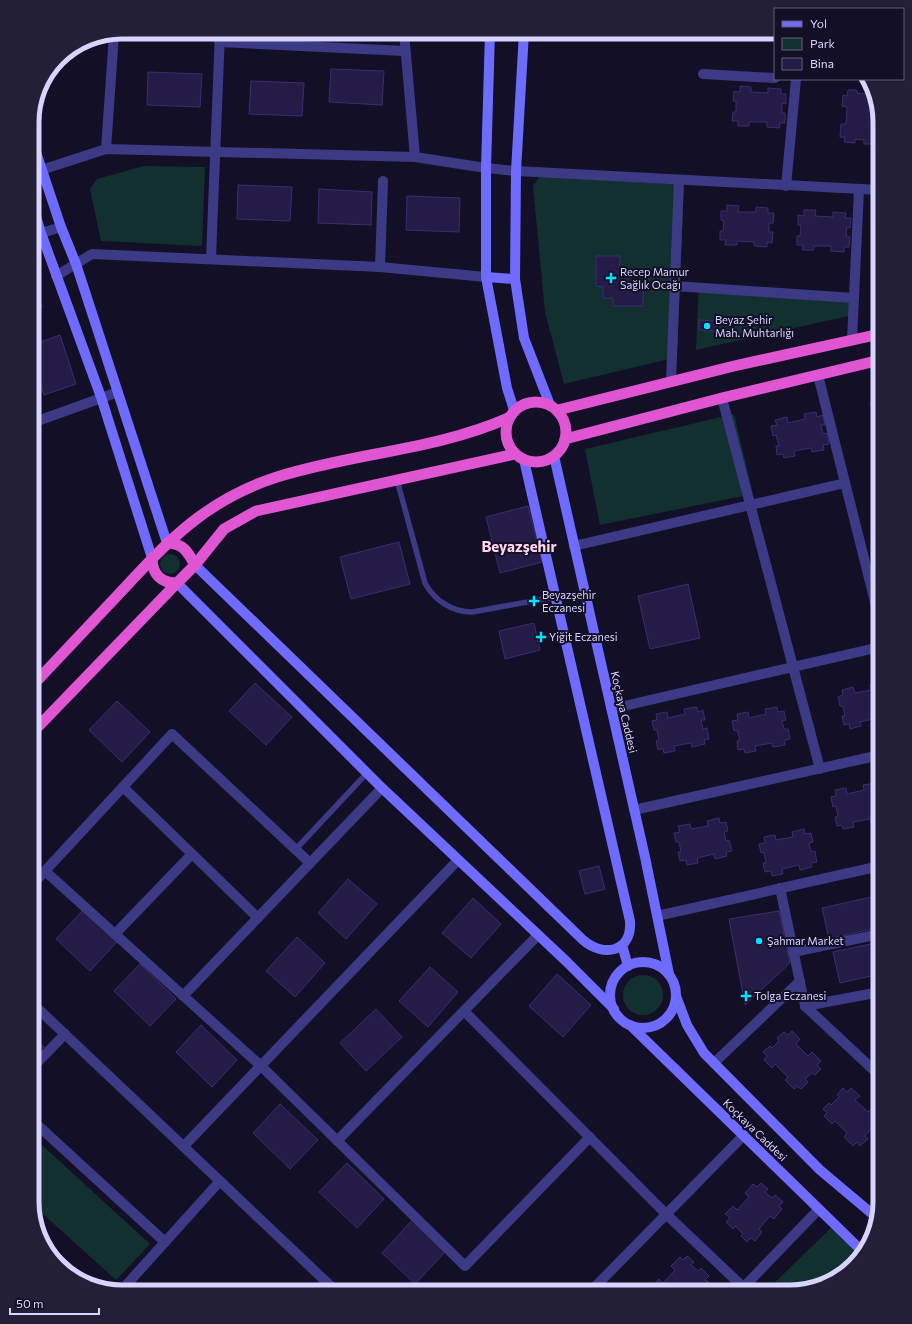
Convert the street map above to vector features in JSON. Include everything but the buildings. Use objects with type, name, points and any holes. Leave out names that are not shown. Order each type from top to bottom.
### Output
[{"type":"highway","points":[[554,408],[873,336]]},
{"type":"highway","points":[[565,439],[722,398],[873,362]]},
{"type":"highway","points":[[39,679],[167,542],[215,506],[259,484],[296,472],[458,436],[511,414],[522,404],[531,401],[541,402],[554,408],[563,418],[566,428],[565,439],[561,449],[554,456],[544,461],[534,462],[519,457],[397,479],[256,510],[224,529],[195,565],[39,726]]},
{"type":"highway","points":[[511,414],[505,427],[506,436],[509,446],[519,457]]},
{"type":"highway","points":[[167,542],[180,545],[186,549],[195,565]]},
{"type":"highway","points":[[152,558],[152,565],[158,577],[164,581],[177,583]]},
{"type":"main road","points":[[490,39],[486,168],[486,277],[511,414]]},
{"type":"main road","points":[[524,39],[516,171],[515,279],[524,338],[554,408]]},
{"type":"main road","points":[[39,177],[76,264],[167,542]]},
{"type":"main road","points":[[39,241],[56,276],[101,398],[152,558]]},
{"type":"main road","points":[[486,277],[515,279]]},
{"type":"main road","name":"Koçkaya Caddesi","points":[[554,456],[634,810],[669,974]]},
{"type":"main road","points":[[195,565],[583,940],[593,948],[605,951],[617,948],[622,945],[629,934],[630,921],[555,597],[519,457]]},
{"type":"main road","points":[[177,583],[382,788],[614,1009]]},
{"type":"main road","points":[[622,945],[628,966]]},
{"type":"main road","points":[[641,962],[649,962],[669,974],[673,981],[676,996],[672,1012],[661,1023],[646,1028],[630,1025],[618,1016],[611,1002],[612,986],[620,972],[628,966],[641,962]]},
{"type":"main road","name":"Koçkaya Caddesi","points":[[676,996],[694,1040],[704,1053],[820,1170],[872,1213]]},
{"type":"main road","name":"Koçkaya Caddesi","points":[[630,1025],[859,1248]]},
{"type":"street","points":[[211,258],[220,39]]},
{"type":"street","points":[[247,39],[406,51]]},
{"type":"street","points":[[405,39],[415,157]]},
{"type":"street","points":[[106,149],[114,40]]},
{"type":"street","points":[[703,74],[774,78]]},
{"type":"street","points":[[786,186],[796,80]]},
{"type":"street","points":[[39,171],[106,149],[415,157],[516,171],[873,190]]},
{"type":"street","points":[[671,382],[678,180]]},
{"type":"street","points":[[380,267],[383,181]]},
{"type":"street","points":[[852,340],[859,189]]},
{"type":"street","points":[[39,234],[61,227]]},
{"type":"street","points":[[56,276],[92,254],[211,258],[380,267],[486,277]]},
{"type":"street","points":[[674,286],[854,298]]},
{"type":"street","points":[[818,375],[873,594]]},
{"type":"street","points":[[39,420],[118,392]]},
{"type":"street","points":[[722,398],[820,769]]},
{"type":"street","points":[[574,546],[845,483]]},
{"type":"street","points":[[611,709],[873,649]]},
{"type":"street","points":[[39,878],[172,734],[310,864]]},
{"type":"street","points":[[634,810],[873,757]]},
{"type":"street","points":[[123,787],[258,918]]},
{"type":"street","points":[[183,996],[382,788]]},
{"type":"street","points":[[115,934],[192,854]]},
{"type":"street","points":[[184,1146],[458,860]]},
{"type":"street","points":[[657,916],[873,868]]},
{"type":"street","points":[[46,870],[261,1066],[465,1266],[590,1137]]},
{"type":"street","points":[[780,888],[805,1006],[873,1069]]},
{"type":"street","points":[[338,1141],[538,935]]},
{"type":"street","points":[[794,952],[873,935]]},
{"type":"street","points":[[714,1063],[800,981]]},
{"type":"street","points":[[805,1006],[873,993]]},
{"type":"street","points":[[39,1010],[330,1285]]},
{"type":"street","points":[[464,1011],[736,1285]]},
{"type":"street","points":[[39,1061],[65,1034]]},
{"type":"street","points":[[39,1126],[166,1242]]},
{"type":"street","points":[[597,1285],[744,1135]]},
{"type":"street","points":[[126,1285],[220,1181]]},
{"type":"street","points":[[746,1285],[819,1209]]},
{"type":"lane","points":[[397,479],[425,583],[438,601],[462,611],[472,612],[555,597]]},
{"type":"lane","points":[[295,850],[367,773]]},
{"type":"green space","points":[[375,39],[395,39],[395,40]]},
{"type":"green space","points":[[144,166],[205,167],[202,246],[101,241],[90,189],[97,179]]},
{"type":"green space","points":[[540,176],[684,185],[677,357],[564,384],[545,312],[533,186]]},
{"type":"green space","points":[[699,285],[858,294],[857,314],[696,350]]},
{"type":"green space","points":[[734,414],[753,494],[600,525],[585,449]]},
{"type":"green space","points":[[170,554],[177,557],[180,564],[177,571],[170,574],[163,571],[160,564],[163,557]]},
{"type":"green space","points":[[643,975],[651,977],[657,981],[661,987],[663,995],[661,1003],[657,1009],[651,1013],[643,1015],[635,1013],[629,1009],[625,1003],[623,995],[625,987],[629,981],[635,977]]},
{"type":"green space","points":[[39,1142],[150,1244],[116,1280],[40,1211]]},
{"type":"green space","points":[[836,1223],[860,1246],[849,1261],[822,1279],[800,1284],[772,1285]]},
{"type":"place","name":"Recep Mamur Sağlık Ocağı","points":[[611,278]]},
{"type":"place","name":"Beyaz Şehir Mah. Muhtarlığı","points":[[707,326]]},
{"type":"place","name":"Beyazşehir Eczanesi","points":[[534,601]]},
{"type":"place","name":"Yiğit Eczanesi","points":[[541,637]]},
{"type":"place","name":"Şahmar Market","points":[[759,941]]},
{"type":"place","name":"Tolga Eczanesi","points":[[746,996]]},
{"type":"district","name":"Beyazşehir","points":[[519,547]]}]
